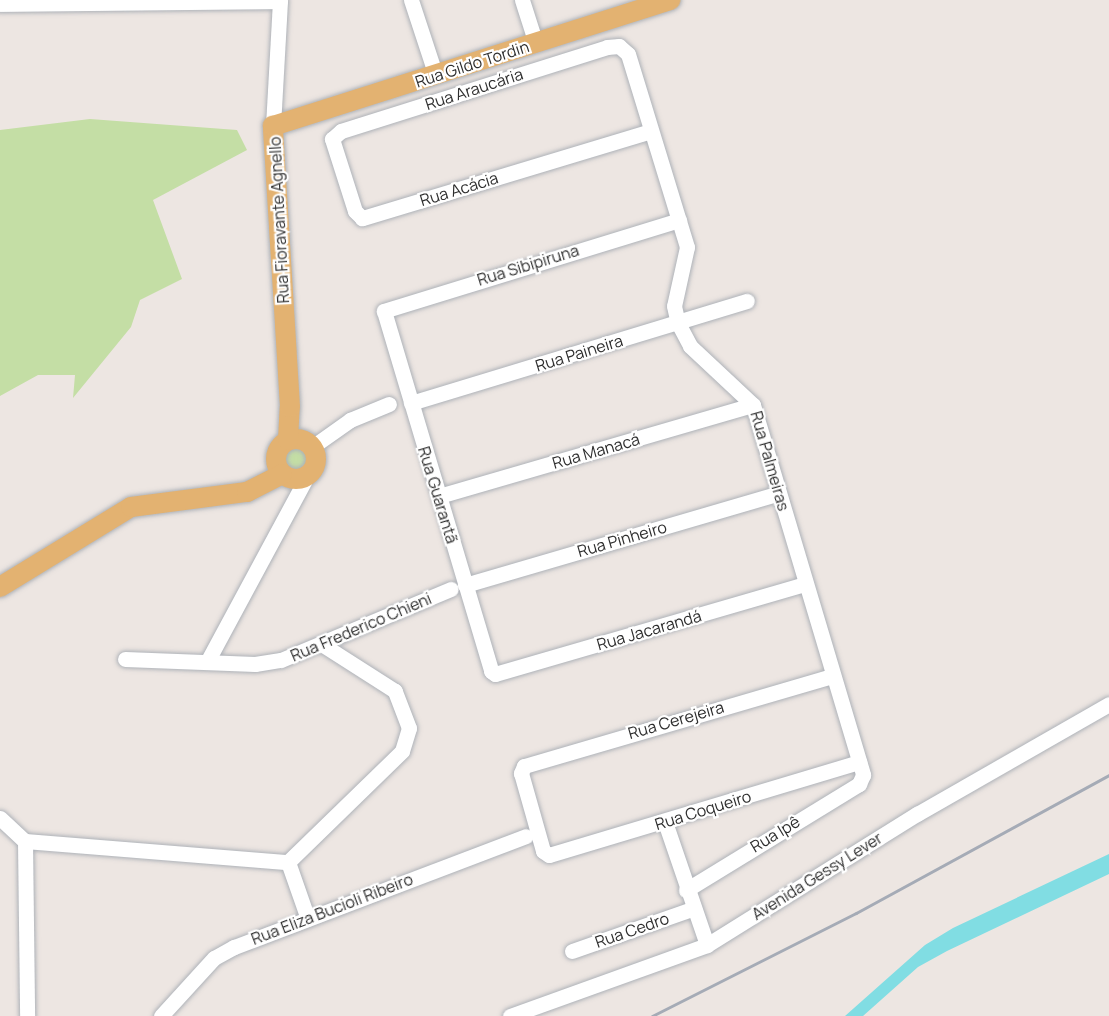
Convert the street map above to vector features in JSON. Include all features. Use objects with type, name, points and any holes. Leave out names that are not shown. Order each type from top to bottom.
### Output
[{"type":"main road","name":"Rua Gildo Tordin","points":[[273,126],[536,44],[658,2]]},
{"type":"main road","name":"Rua Fioravante Agnello","points":[[273,126],[290,407],[288,440]]},
{"type":"main road","points":[[0,587],[131,507],[247,492],[282,474],[294,479],[307,476],[316,460],[312,447],[302,440],[288,440],[276,455],[282,474]]},
{"type":"street","points":[[411,0],[436,76]]},
{"type":"street","points":[[522,0],[536,44]]},
{"type":"street","points":[[0,4],[280,1]]},
{"type":"street","name":"Rua Fioravante Agnello","points":[[273,126],[280,1]]},
{"type":"street","name":"Rua Palmeiras","points":[[607,46],[619,46],[628,54],[687,247],[674,306],[678,323],[690,346],[753,405],[863,780]]},
{"type":"street","name":"Rua Araucária","points":[[341,131],[607,46]]},
{"type":"street","name":"Rua Acácia","points":[[341,131],[332,139],[355,211],[362,218],[651,131]]},
{"type":"street","name":"Rua Sibipiruna","points":[[383,317],[387,308],[679,219]]},
{"type":"street","name":"Rua Paineira","points":[[411,403],[747,301]]},
{"type":"street","name":"Rua Guarantã","points":[[383,317],[439,496],[458,587],[492,674]]},
{"type":"street","points":[[312,447],[350,420],[389,404]]},
{"type":"street","name":"Rua Manacá","points":[[439,496],[753,405]]},
{"type":"street","points":[[207,662],[307,476]]},
{"type":"street","name":"Rua Pinheiro","points":[[458,587],[779,493]]},
{"type":"street","name":"Rua Jacarandá","points":[[492,674],[805,584]]},
{"type":"street","name":"Rua Frederico Chieni","points":[[125,659],[255,664],[323,645],[458,587]]},
{"type":"street","points":[[0,818],[25,841],[288,862],[402,751],[409,728],[395,691],[323,645]]},
{"type":"street","name":"Rua Cerejeira","points":[[545,854],[521,768],[677,719],[832,676]]},
{"type":"street","name":"Avenida Gessy Lever","points":[[510,1016],[707,945],[917,814],[1109,704]]},
{"type":"street","name":"Rua Coqueiro","points":[[545,854],[664,822],[859,762]]},
{"type":"street","name":"Rua Ipê","points":[[686,890],[863,780]]},
{"type":"street","points":[[664,822],[692,909],[707,945]]},
{"type":"street","name":"Rua Eliza Bucioli Ribeiro","points":[[161,1016],[214,958],[234,947],[526,836]]},
{"type":"street","points":[[25,841],[27,1016]]},
{"type":"street","points":[[288,862],[308,919]]},
{"type":"street","name":"Rua Cedro","points":[[572,951],[692,909]]},
{"type":"green space","points":[[90,119],[237,130],[247,150],[153,200],[182,279],[140,300],[131,327],[73,398],[75,375],[38,375],[0,396],[0,130]]},
{"type":"green space","points":[[297,447],[307,451],[311,461],[307,471],[297,475],[287,471],[283,461],[287,451]]},
{"type":"water","points":[[1109,854],[1109,874],[947,951],[918,967],[863,1016],[845,1016],[925,945],[953,928]]},
{"type":"railway","points":[[652,1016],[856,913],[1109,775]]}]
